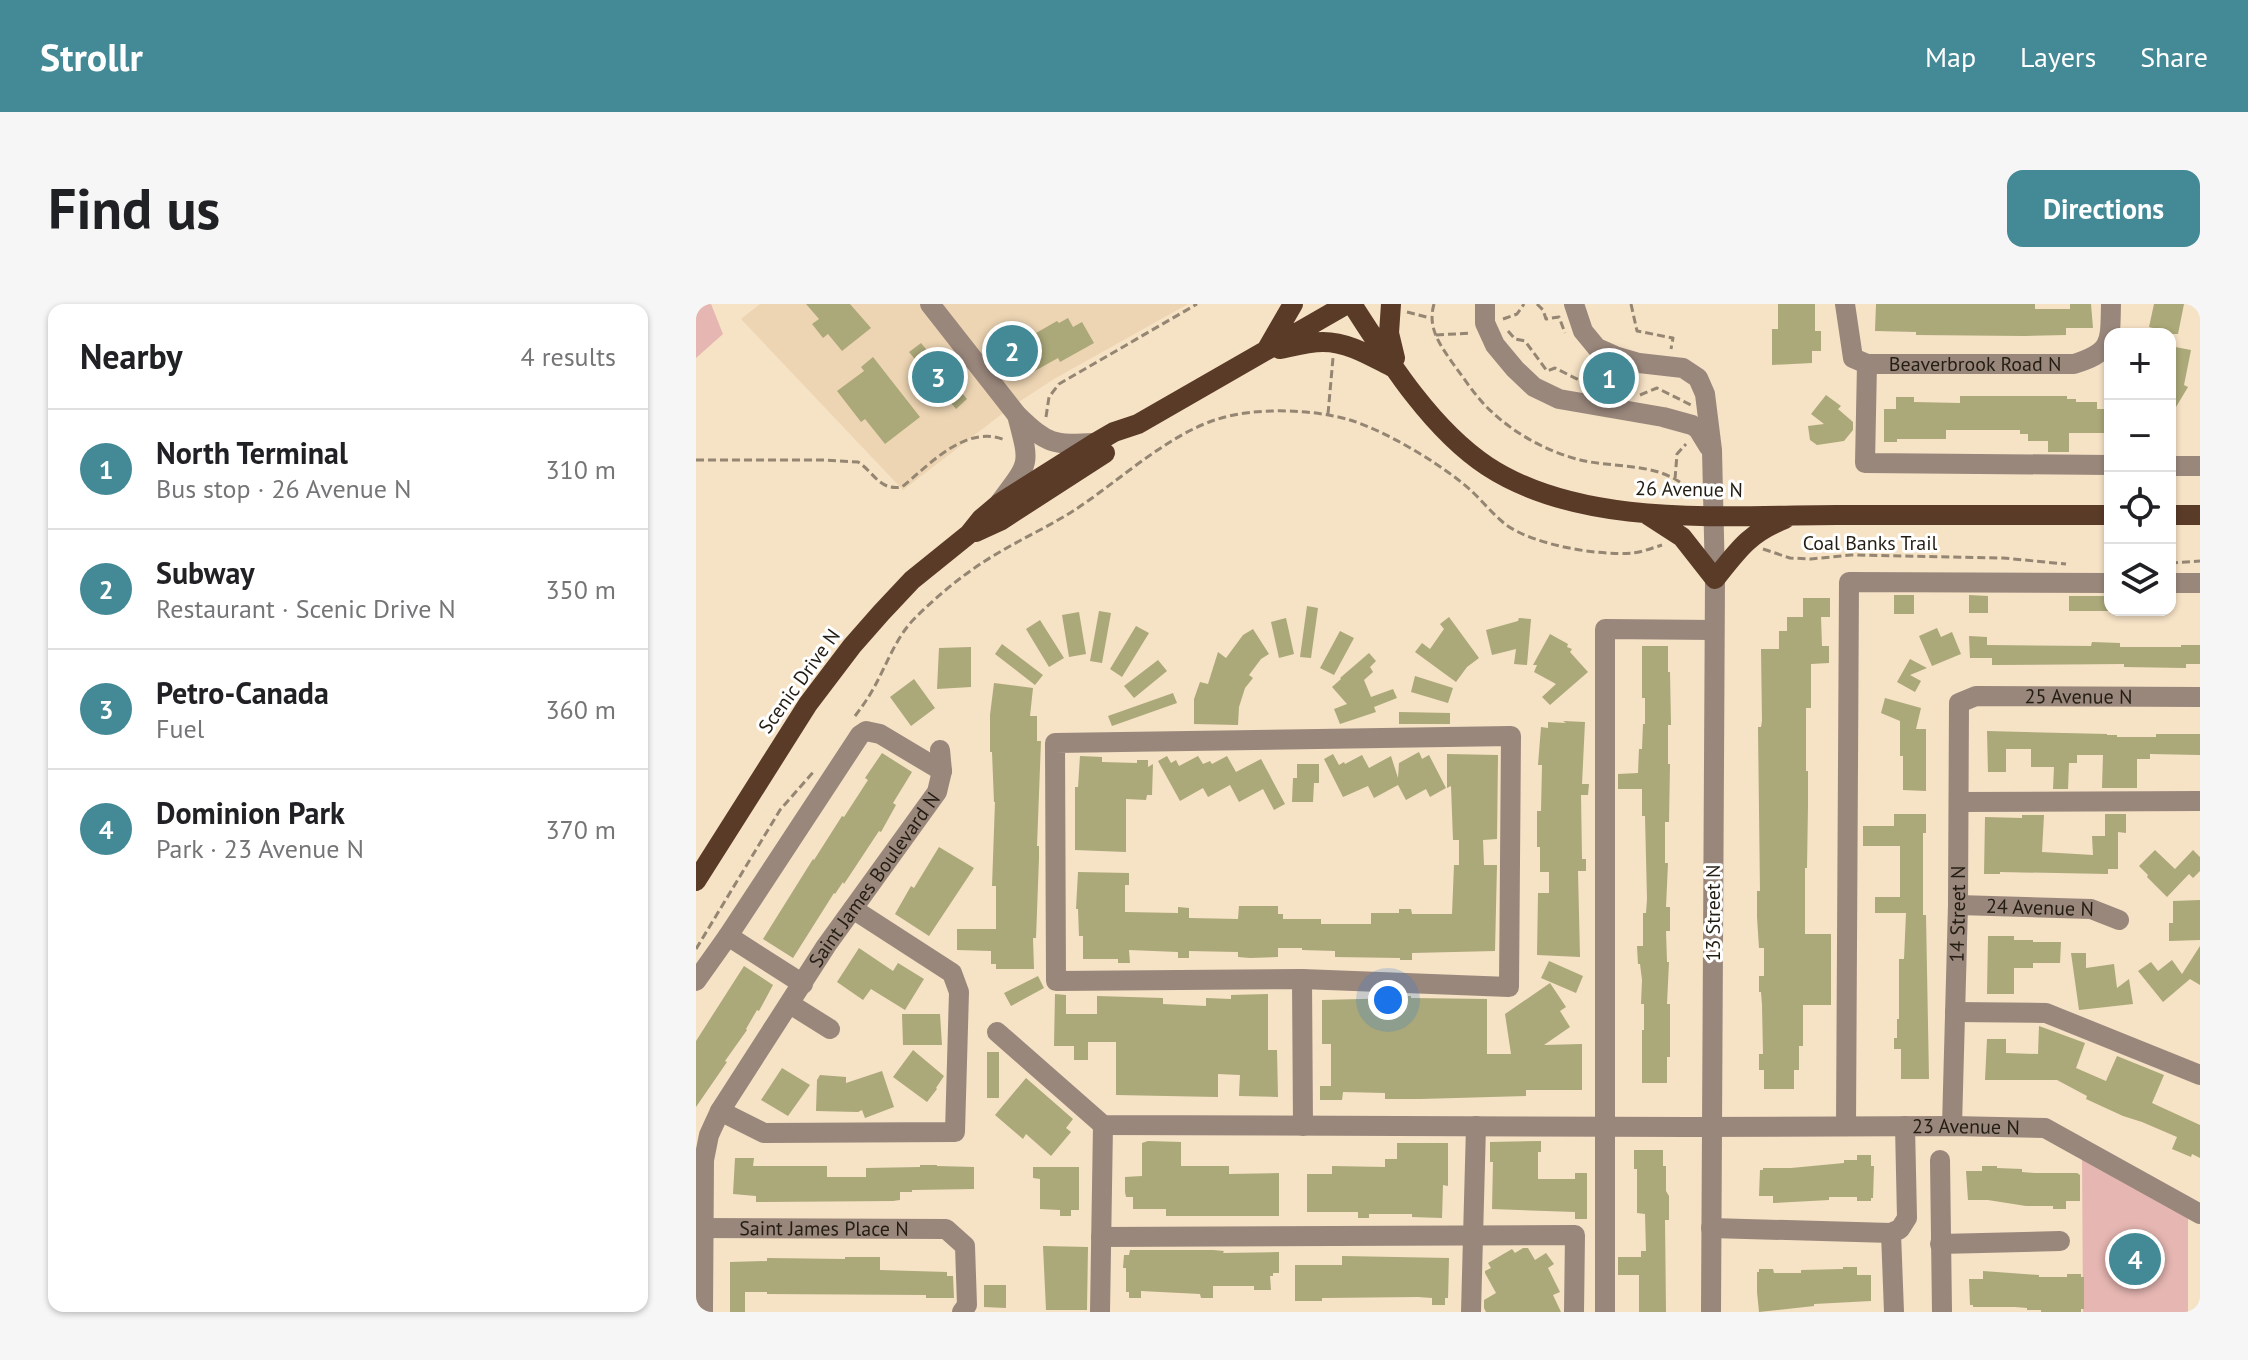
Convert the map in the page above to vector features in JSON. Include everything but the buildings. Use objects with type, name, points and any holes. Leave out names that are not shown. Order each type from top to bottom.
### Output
[{"type":"main road","points":[[1266,351],[1293,304]]},
{"type":"main road","name":"Scenic Drive N","points":[[969,534],[1000,521],[1085,466],[1138,424],[1350,304]]},
{"type":"main road","name":"26 Avenue N","points":[[1350,304],[1425,407],[1464,449],[1489,467],[1560,498],[1596,507],[1645,513],[1704,515],[2104,515]]},
{"type":"main road","points":[[1394,306],[1389,333],[1397,370]]},
{"type":"main road","points":[[1266,351],[1334,343],[1351,347],[1397,370]]},
{"type":"main road","name":"Scenic Drive N","points":[[696,881],[808,704],[852,646],[912,580],[969,534],[1000,503],[1114,432],[1138,424]]},
{"type":"main road","points":[[1645,513],[1682,537],[1715,579],[1744,542],[1768,525],[1797,515]]},
{"type":"main road","points":[[2176,515],[2200,515]]},
{"type":"street","points":[[930,304],[1017,415],[1041,436],[1058,444],[1095,443]]},
{"type":"street","points":[[1485,304],[1485,323],[1495,345],[1534,387],[1559,399],[1692,425],[1712,450]]},
{"type":"street","name":"13 Street N","points":[[1574,304],[1583,331],[1597,348],[1639,363],[1680,367],[1698,378],[1705,394],[1712,450],[1704,515],[1715,579],[1711,1312]]},
{"type":"street","name":"Beaverbrook Road N","points":[[1845,304],[1853,358],[1867,364],[2074,364],[2097,357],[2110,339],[2111,304]]},
{"type":"street","points":[[1867,364],[1865,463],[2104,465]]},
{"type":"street","points":[[1000,503],[1026,464],[1026,449],[1017,415]]},
{"type":"street","points":[[2176,466],[2200,466]]},
{"type":"street","points":[[1846,1126],[1849,582],[2104,583]]},
{"type":"street","points":[[2176,583],[2200,583]]},
{"type":"street","points":[[1605,1312],[1605,629],[1714,630]]},
{"type":"street","name":"25 Avenue N","points":[[1959,703],[1976,696],[2200,697]]},
{"type":"street","name":"14 Street N","points":[[1952,1126],[1959,703]]},
{"type":"street","name":"Saint James Boulevard N","points":[[703,1312],[700,1228],[704,1160],[709,1135],[720,1111],[803,984],[937,792],[941,761],[880,734],[866,731],[860,735],[728,936]]},
{"type":"street","points":[[1511,736],[1509,987],[1302,979],[1056,981],[1055,743],[1511,736]]},
{"type":"street","points":[[1959,802],[2200,801]]},
{"type":"street","name":"24 Avenue N","points":[[1958,905],[2091,909],[2119,920]]},
{"type":"street","points":[[720,1111],[764,1133],[955,1132],[959,992],[956,980],[952,973],[853,909]]},
{"type":"street","points":[[696,981],[728,936],[803,984]]},
{"type":"street","points":[[1302,979],[1303,1126]]},
{"type":"street","points":[[790,1004],[830,1029]]},
{"type":"street","points":[[1955,1012],[2046,1013],[2200,1075]]},
{"type":"street","points":[[997,1032],[1103,1125],[1100,1312]]},
{"type":"street","name":"23 Avenue N","points":[[1103,1125],[2045,1128],[2200,1214]]},
{"type":"street","points":[[1471,1312],[1476,1126]]},
{"type":"street","points":[[1711,1228],[1891,1233],[1900,1229],[1907,1218],[1905,1126]]},
{"type":"street","points":[[1940,1160],[1942,1312]]},
{"type":"street","points":[[1907,1218],[1940,1219]]},
{"type":"street","name":"Saint James Place N","points":[[700,1228],[946,1229],[965,1246],[967,1305],[962,1312]]},
{"type":"street","points":[[1891,1233],[1894,1312]]},
{"type":"street","points":[[1101,1237],[1575,1235],[1574,1312]]},
{"type":"street","points":[[1940,1244],[2060,1241]]},
{"type":"path","points":[[1051,422],[1045,415],[1046,404],[1059,384],[1197,304]]},
{"type":"path","points":[[1434,304],[1430,318],[1436,335],[1492,413],[1556,454],[1652,470],[1675,479],[1695,495],[1704,515]]},
{"type":"path","points":[[1501,320],[1517,314],[1524,304]]},
{"type":"path","points":[[1631,304],[1637,331],[1673,338],[1671,352],[1676,353]]},
{"type":"path","points":[[1394,306],[1430,318]]},
{"type":"path","points":[[1436,335],[1472,333]]},
{"type":"path","points":[[1328,415],[1333,350]]},
{"type":"path","points":[[849,725],[912,621],[955,582],[986,560],[1070,513],[1177,438],[1217,419],[1255,412],[1328,415],[1351,420],[1386,435],[1434,463],[1462,483],[1506,525],[1529,538],[1600,554],[1636,553],[1682,537]]},
{"type":"path","points":[[696,460],[858,462],[876,481],[896,488],[902,487],[968,439],[993,436],[1005,440],[1010,446]]},
{"type":"path","points":[[1675,479],[1677,454],[1692,439]]},
{"type":"path","name":"Coal Banks Trail","points":[[1744,542],[1755,553],[1760,548],[1790,558],[1851,555],[2003,558],[2079,566]]},
{"type":"path","points":[[2176,563],[2200,561]]},
{"type":"path","points":[[696,949],[780,810],[823,761]]},
{"type":"shaded area","points":[[696,304],[711,304],[723,334],[696,358]]},
{"type":"shaded area","points":[[760,304],[1188,304],[1054,379],[1011,407],[903,490],[741,319]]},
{"type":"shaded area","points":[[2082,1149],[2188,1207],[2188,1312],[2083,1312]]},
{"type":"place","name":"Subway","points":[[1012,351]]},
{"type":"place","name":"Petro-Canada","points":[[938,377]]},
{"type":"place","name":"North Terminal","points":[[1609,378]]},
{"type":"place","name":"Dominion Park","points":[[2135,1259]]}]
